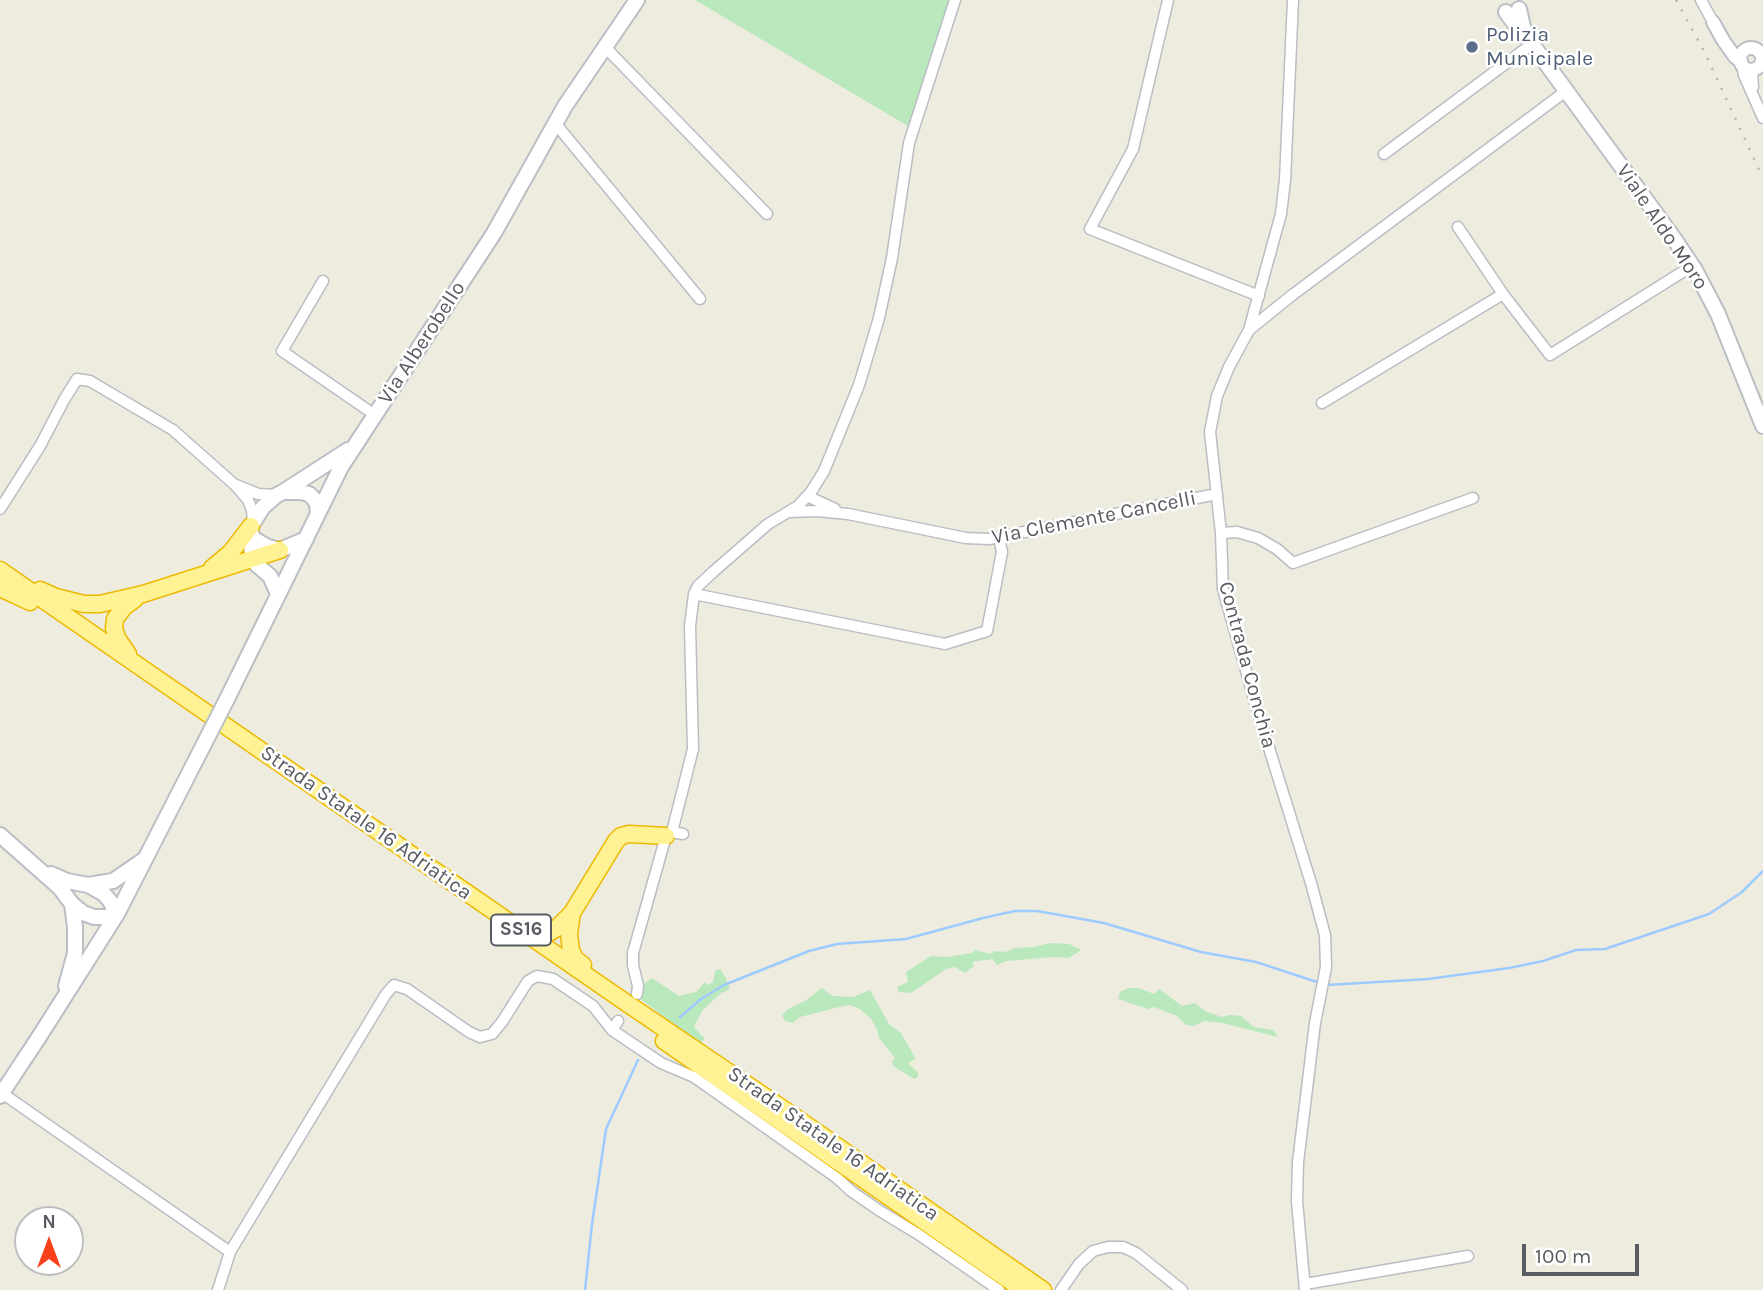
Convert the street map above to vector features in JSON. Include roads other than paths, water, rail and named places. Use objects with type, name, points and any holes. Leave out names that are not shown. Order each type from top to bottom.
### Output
[{"type":"highway","points":[[208,572],[231,552],[252,527]]},
{"type":"highway","points":[[3,580],[84,604],[100,604],[143,594],[280,550]]},
{"type":"highway","name":"Strada Statale 16 Adriatica","points":[[3,580],[30,602],[1023,1290]]},
{"type":"highway","name":"Strada Statale 16 Adriatica","points":[[3,580],[135,663],[456,885],[631,998],[1043,1290]]},
{"type":"highway","points":[[135,663],[117,638],[114,619],[124,607],[143,594]]},
{"type":"highway","points":[[456,885],[479,892],[538,933],[548,934],[572,913],[615,841],[621,836],[674,834]]},
{"type":"highway","points":[[572,913],[570,950],[575,959],[631,998]]},
{"type":"main road","name":"Via Alberobello","points":[[1,1095],[117,914],[341,467],[494,233],[565,106],[637,0]]},
{"type":"main road","name":"Viale Aldo Moro","points":[[1512,4],[1524,37],[1532,44],[1692,266],[1718,314],[1763,426]]},
{"type":"main road","points":[[278,594],[270,576],[253,559],[252,527],[263,507],[355,445]]},
{"type":"main road","points":[[280,494],[309,494],[317,504],[318,513]]},
{"type":"main road","points":[[252,527],[254,539],[280,550],[306,539]]},
{"type":"main road","points":[[0,835],[42,870],[83,913],[94,917],[117,914],[104,894],[88,885],[67,881],[42,870]]},
{"type":"main road","points":[[88,885],[113,881],[146,858]]},
{"type":"main road","points":[[63,998],[75,953],[72,904]]},
{"type":"street","points":[[631,998],[638,986],[633,965],[634,953],[674,834],[693,749],[690,626],[694,594],[698,586],[768,524],[798,506],[824,471],[859,385],[879,318],[897,232],[909,143],[955,0]]},
{"type":"street","points":[[1168,0],[1133,149],[1090,229],[1259,296]]},
{"type":"street","name":"Contrada Conchia","points":[[1293,0],[1281,215],[1249,330],[1217,396],[1210,432],[1221,533],[1223,589],[1325,935],[1326,967],[1315,1023],[1298,1162],[1297,1201],[1305,1287]]},
{"type":"street","points":[[1701,0],[1713,22],[1754,61],[1752,74],[1763,118]]},
{"type":"street","points":[[1384,153],[1532,44]]},
{"type":"street","points":[[605,47],[767,214]]},
{"type":"street","points":[[1249,330],[1566,91]]},
{"type":"street","points":[[555,123],[700,299]]},
{"type":"street","points":[[1458,228],[1503,294],[1550,355],[1692,266]]},
{"type":"street","points":[[323,281],[282,351],[375,415]]},
{"type":"street","points":[[1322,403],[1503,294]]},
{"type":"street","points":[[0,509],[40,446],[77,379],[90,381],[173,430],[248,500],[252,510],[252,527]]},
{"type":"street","points":[[235,485],[258,494],[280,494]]},
{"type":"street","points":[[814,486],[822,508]]},
{"type":"street","name":"Via Clemente Cancelli","points":[[787,513],[822,508],[967,538],[989,539],[1217,495]]},
{"type":"street","points":[[806,498],[806,504],[822,508]]},
{"type":"street","points":[[1221,533],[1237,532],[1258,538],[1277,548],[1293,563],[1473,498]]},
{"type":"street","points":[[694,594],[945,644],[987,631],[1002,552],[999,537]]},
{"type":"street","points":[[218,1290],[230,1252],[386,994],[394,985],[407,989],[480,1037],[492,1034],[528,981],[537,976],[553,979],[593,1006],[602,1018],[615,1025],[661,1063],[694,1077],[837,1178],[851,1191],[999,1290]]},
{"type":"street","points":[[1,1095],[230,1252]]},
{"type":"street","points":[[1061,1290],[1079,1264],[1093,1251],[1108,1247],[1123,1247],[1136,1253],[1182,1290]]},
{"type":"street","points":[[1305,1287],[1468,1256]]},
{"type":"waterway","points":[[1327,985],[1428,979],[1509,968],[1576,950],[1605,949],[1709,914],[1742,892],[1763,871]]},
{"type":"waterway","points":[[680,1017],[701,999],[724,985],[809,951],[837,944],[906,939],[1015,911],[1037,911],[1104,923],[1201,952],[1256,962],[1320,983]]},
{"type":"waterway","points":[[585,1290],[606,1129],[638,1060]]},
{"type":"railway","points":[[1676,0],[1705,53],[1763,178]]},
{"type":"place","name":"Polizia Municipale","points":[[1472,47]]}]
